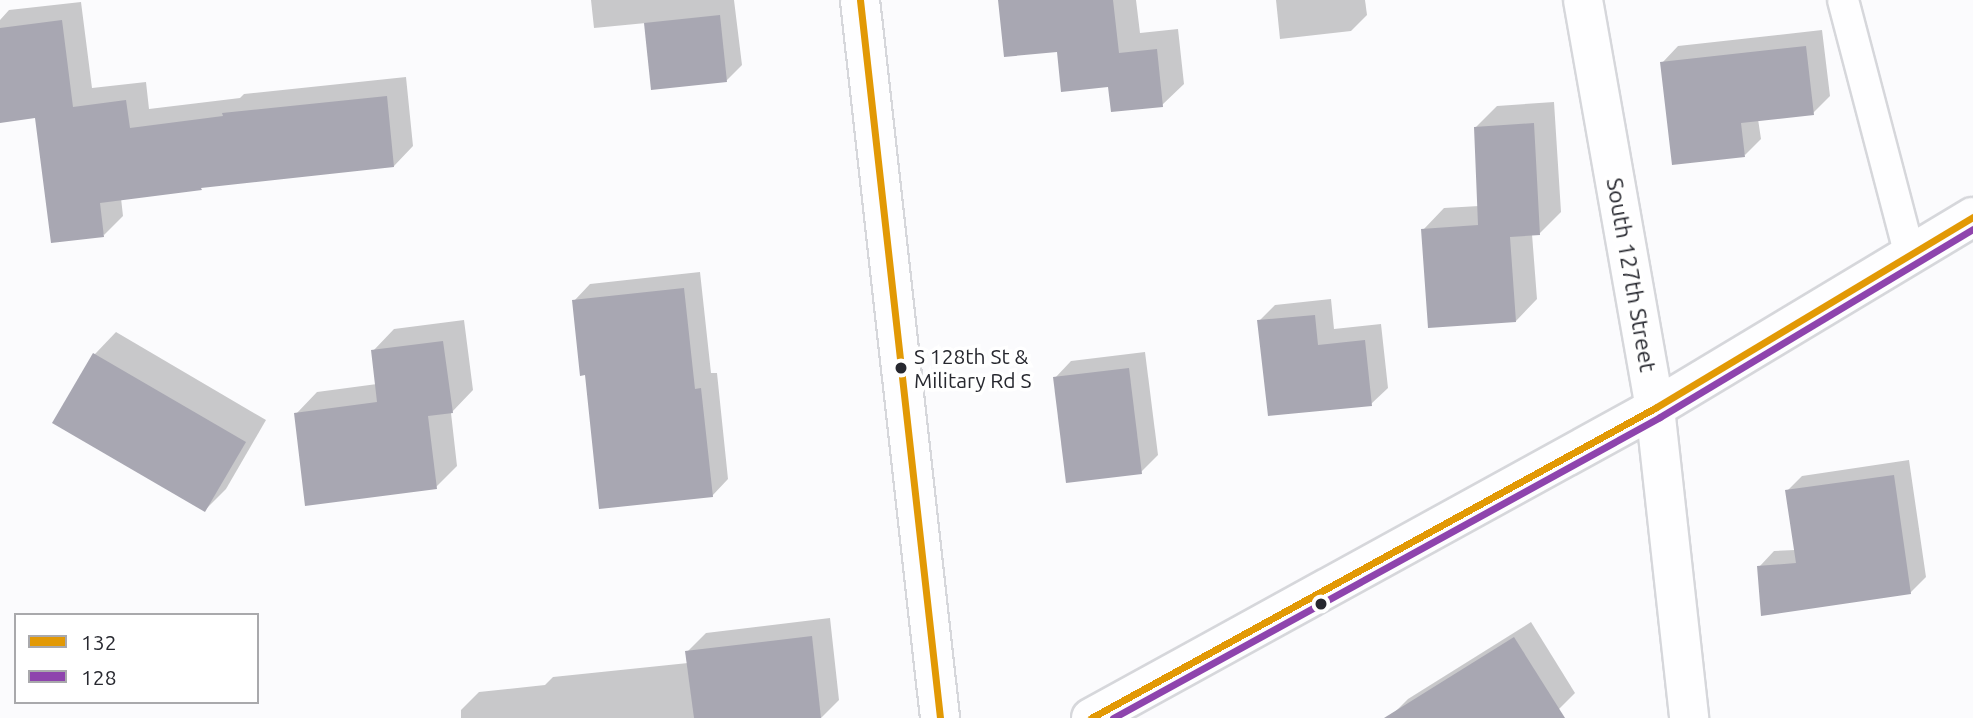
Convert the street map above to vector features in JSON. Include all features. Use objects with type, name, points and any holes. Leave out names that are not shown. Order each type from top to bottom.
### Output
[{"type":"street","points":[[860,0],[940,718]]},
{"type":"street","name":"South 127th Street","points":[[1583,0],[1655,408],[1689,718]]},
{"type":"street","points":[[1091,718],[1655,408],[1973,217]]},
{"type":"lane","points":[[1843,0],[1910,255]]},
{"type":"building","points":[[998,0],[1113,0],[1119,53],[1157,49],[1163,107],[1111,112],[1108,87],[1061,92],[1057,52],[1004,57]]},
{"type":"building","points":[[720,15],[727,82],[651,90],[644,23]]},
{"type":"building","points":[[62,20],[73,107],[126,100],[130,128],[223,116],[222,113],[387,96],[394,167],[201,188],[202,190],[100,203],[104,237],[51,243],[35,118],[0,123],[0,28]]},
{"type":"building","points":[[1806,46],[1814,115],[1741,123],[1745,157],[1672,165],[1660,62]]},
{"type":"building","points":[[1534,123],[1540,235],[1510,237],[1516,322],[1428,328],[1421,229],[1478,225],[1474,127]]},
{"type":"building","points":[[684,288],[695,389],[701,388],[713,497],[599,509],[585,375],[580,376],[572,300]]},
{"type":"building","points":[[1315,315],[1318,345],[1365,340],[1372,406],[1268,416],[1257,320]]},
{"type":"building","points":[[443,341],[453,413],[428,416],[437,489],[305,506],[294,413],[377,402],[371,350]]},
{"type":"building","points":[[93,353],[246,442],[205,512],[52,423]]},
{"type":"building","points":[[1129,368],[1142,474],[1066,483],[1053,377]]},
{"type":"building","points":[[1894,475],[1911,594],[1761,616],[1757,566],[1796,563],[1785,490]]},
{"type":"building","points":[[812,636],[821,718],[694,718],[685,651]]},
{"type":"building","points":[[1514,637],[1565,718],[1384,718]]},
{"type":"transit line","name":"132","points":[[860,0],[940,718]]},
{"type":"transit line","name":"132","points":[[1091,718],[1655,408],[1973,217]]},
{"type":"transit line","name":"128","points":[[1113,718],[1660,417],[1973,229]]},
{"type":"place","name":"S 128th St & Military Rd S","points":[[901,368]]}]
